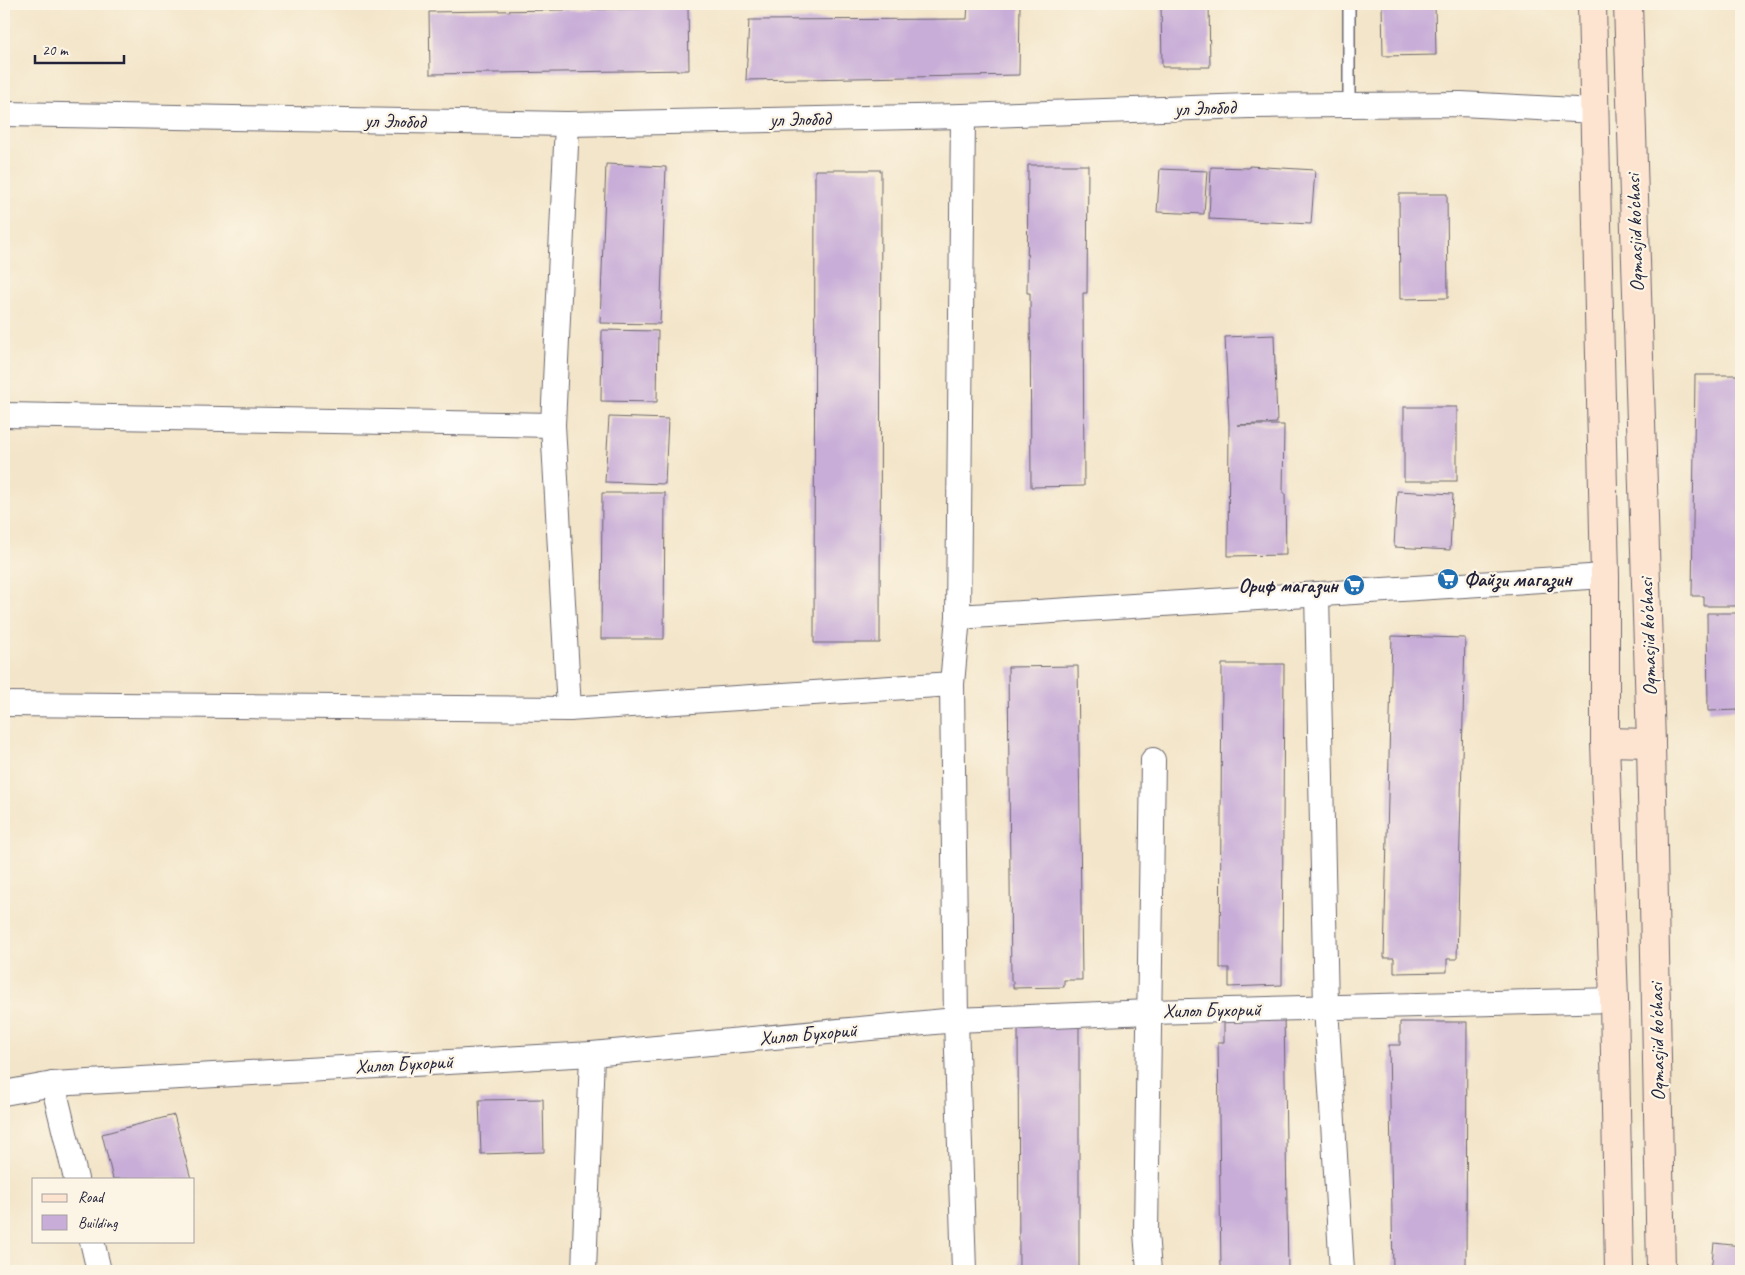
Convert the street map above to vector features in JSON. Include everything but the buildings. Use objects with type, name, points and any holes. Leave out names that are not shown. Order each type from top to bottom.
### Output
[{"type":"main road","name":"Oqmasjid ko'chasi","points":[[1592,4],[1605,576],[1605,742],[1614,1000],[1619,1271]]},
{"type":"main road","name":"Oqmasjid ko'chasi","points":[[1628,4],[1651,743],[1661,1271]]},
{"type":"main road","points":[[1605,742],[1651,743]]},
{"type":"street","name":"ул Элобод","points":[[4,114],[567,124],[963,116],[1249,106],[1461,104],[1595,111]]},
{"type":"street","points":[[963,116],[958,617],[952,684],[956,1020],[964,1271]]},
{"type":"street","points":[[567,124],[554,424],[569,709]]},
{"type":"street","points":[[4,415],[554,424]]},
{"type":"street","points":[[958,617],[1605,576]]},
{"type":"street","points":[[1317,594],[1326,1007],[1342,1271]]},
{"type":"street","points":[[4,704],[569,709],[952,684]]},
{"type":"street","points":[[1149,1271],[1146,1232],[1152,760]]},
{"type":"street","name":"Хилол Бухорий","points":[[4,1093],[53,1084],[592,1054],[956,1020],[1150,1012],[1614,1000]]},
{"type":"street","points":[[584,1271],[592,1054]]},
{"type":"street","points":[[53,1084],[76,1178]]},
{"type":"street","points":[[92,1242],[99,1271]]},
{"type":"lane","points":[[1348,4],[1349,105]]},
{"type":"place","name":"Файзи магазин","points":[[1448,579]]},
{"type":"place","name":"Ориф магазин","points":[[1354,585]]}]
